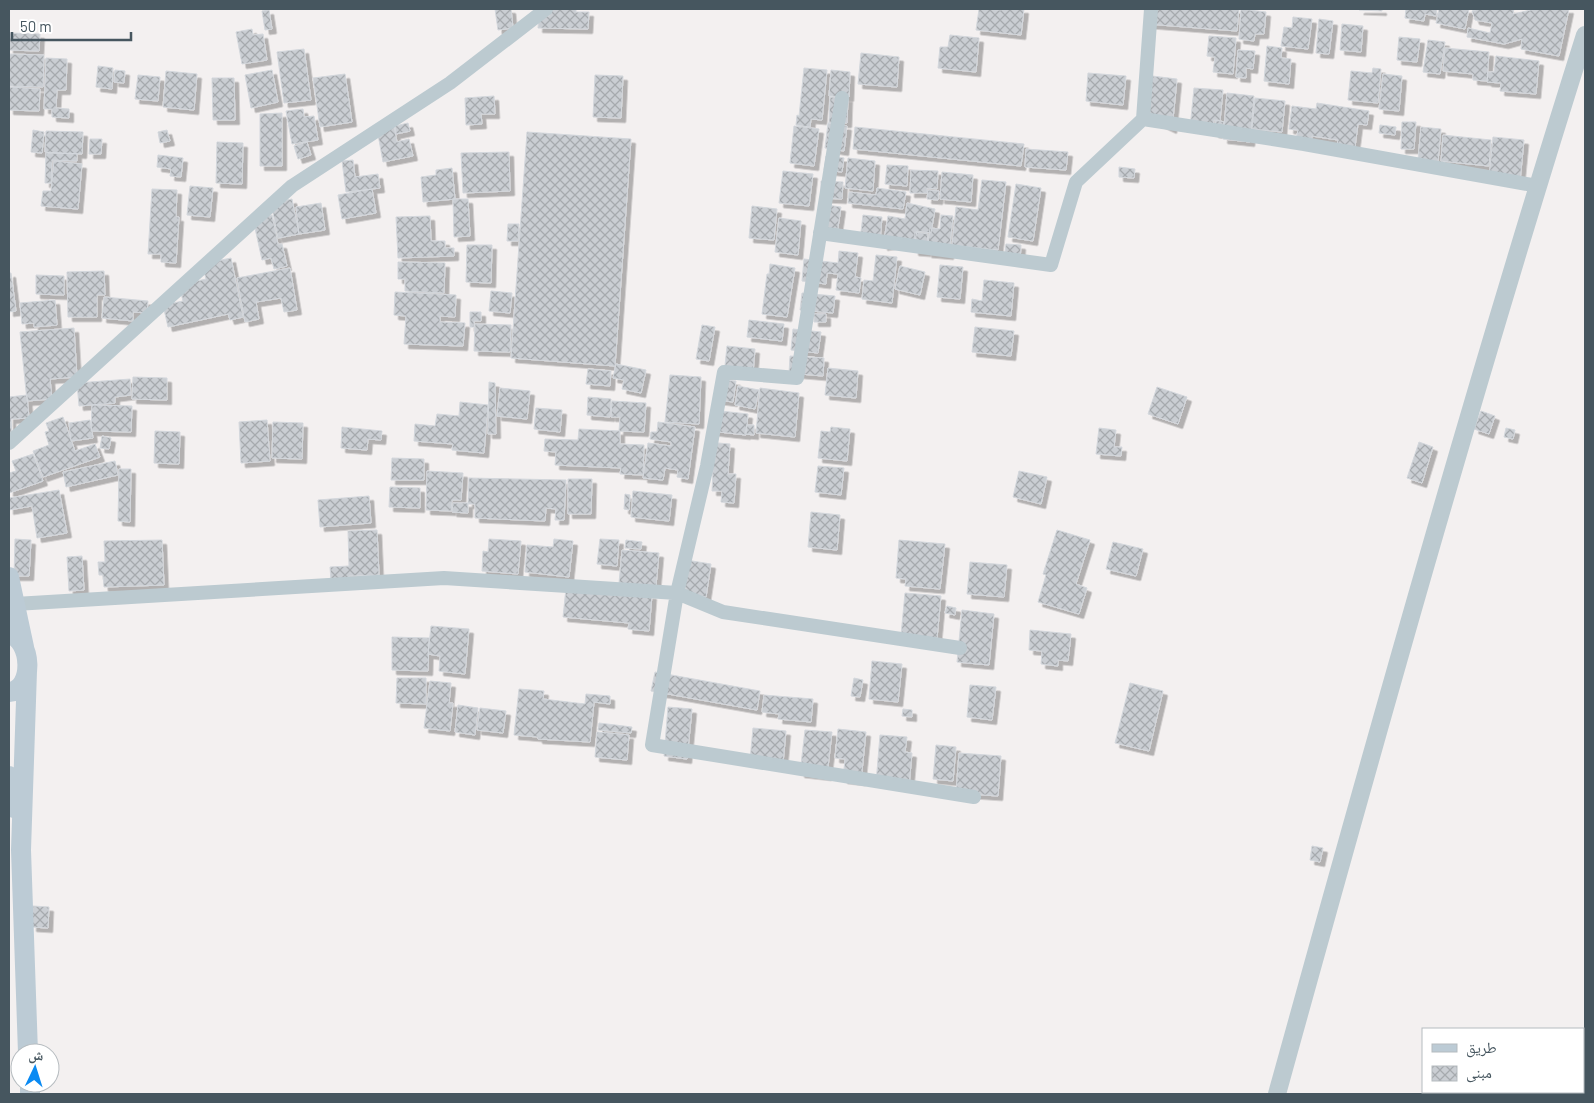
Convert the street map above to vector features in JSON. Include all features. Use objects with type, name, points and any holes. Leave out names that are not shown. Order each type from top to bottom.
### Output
[{"type":"main road","points":[[9,578],[15,604],[16,640],[27,660],[21,850],[28,1043]]},
{"type":"main road","points":[[9,692],[13,692],[20,687],[24,682],[27,671]]},
{"type":"main road","points":[[9,776],[21,850]]},
{"type":"street","points":[[9,443],[292,186],[450,83],[546,9]]},
{"type":"street","points":[[820,233],[1051,265],[1076,182],[1143,119],[1151,9]]},
{"type":"street","points":[[1277,1094],[1384,707],[1538,186],[1585,35]]},
{"type":"street","points":[[842,98],[797,378],[724,372],[707,466],[677,593],[652,745],[974,797]]},
{"type":"street","points":[[1143,119],[1304,144],[1538,186]]},
{"type":"street","points":[[15,604],[444,578],[677,593],[723,612],[960,648]]},
{"type":"building","points":[[495,9],[511,9],[513,28],[498,30]]},
{"type":"building","points":[[549,9],[576,9],[576,12],[589,12],[588,29],[538,28],[539,16],[549,16]]},
{"type":"building","points":[[979,9],[1024,9],[1021,35],[976,30]]},
{"type":"building","points":[[1148,9],[1239,9],[1237,31],[1147,24]]},
{"type":"building","points":[[1241,9],[1266,12],[1264,34],[1255,34],[1254,41],[1239,39]]},
{"type":"building","points":[[1382,9],[1382,11],[1359,10]]},
{"type":"building","points":[[1406,9],[1437,9],[1436,16],[1425,14],[1424,21],[1405,18]]},
{"type":"building","points":[[1439,9],[1469,9],[1465,29],[1436,23]]},
{"type":"building","points":[[1480,9],[1514,9],[1513,14],[1535,9],[1569,9],[1559,56],[1521,49],[1522,39],[1504,44],[1467,37],[1468,28],[1490,33],[1492,23],[1475,20],[1472,11]]},
{"type":"building","points":[[269,10],[272,29],[265,30],[262,11]]},
{"type":"building","points":[[1293,17],[1312,19],[1308,49],[1281,46],[1284,27],[1292,28]]},
{"type":"building","points":[[1319,19],[1333,21],[1329,54],[1316,53]]},
{"type":"building","points":[[1342,24],[1363,26],[1361,52],[1340,50]]},
{"type":"building","points":[[252,29],[253,35],[263,34],[267,60],[242,64],[236,32]]},
{"type":"building","points":[[9,33],[40,34],[39,51],[9,50]]},
{"type":"building","points":[[950,35],[979,38],[976,72],[938,68],[940,47],[948,47]]},
{"type":"building","points":[[1209,36],[1236,38],[1233,74],[1213,72],[1215,57],[1207,56]]},
{"type":"building","points":[[1399,37],[1420,39],[1417,62],[1397,60]]},
{"type":"building","points":[[1428,40],[1445,42],[1440,74],[1423,72]]},
{"type":"building","points":[[1267,46],[1282,48],[1281,58],[1291,59],[1289,84],[1264,81]]},
{"type":"building","points":[[1445,48],[1489,52],[1487,81],[1473,80],[1473,74],[1443,71]]},
{"type":"building","points":[[304,49],[311,100],[284,103],[277,52]]},
{"type":"building","points":[[1238,50],[1255,51],[1253,69],[1246,68],[1246,78],[1236,77]]},
{"type":"building","points":[[861,53],[899,57],[897,87],[858,84]]},
{"type":"building","points":[[9,54],[44,55],[43,87],[9,86]]},
{"type":"building","points":[[1496,56],[1539,61],[1536,94],[1500,91],[1501,83],[1487,82],[1488,72],[1494,72]]},
{"type":"building","points":[[46,58],[67,59],[66,90],[57,90],[56,108],[69,109],[69,118],[52,117],[52,109],[44,109]]},
{"type":"building","points":[[98,66],[113,68],[112,89],[96,87]]},
{"type":"building","points":[[804,68],[827,70],[822,120],[811,119],[810,127],[796,125],[797,115],[799,116]]},
{"type":"building","points":[[1373,68],[1381,69],[1378,103],[1348,100],[1351,71],[1372,73]]},
{"type":"building","points":[[115,70],[125,71],[124,83],[114,82]]},
{"type":"building","points":[[272,70],[278,102],[251,108],[245,75]]},
{"type":"building","points":[[831,70],[850,72],[849,97],[829,96]]},
{"type":"building","points":[[166,71],[197,74],[194,110],[163,107]]},
{"type":"building","points":[[1088,73],[1126,76],[1123,105],[1086,101]]},
{"type":"building","points":[[345,74],[352,122],[320,127],[313,78]]},
{"type":"building","points":[[1383,74],[1402,76],[1399,111],[1379,109]]},
{"type":"building","points":[[138,75],[160,77],[158,101],[135,99]]},
{"type":"building","points":[[595,75],[623,76],[621,118],[593,117]]},
{"type":"building","points":[[1144,75],[1177,79],[1172,129],[1140,114]]},
{"type":"building","points":[[212,78],[234,78],[235,120],[213,120]]},
{"type":"building","points":[[9,87],[40,89],[39,111],[9,110]]},
{"type":"building","points":[[1194,88],[1223,90],[1220,121],[1214,120],[1213,130],[1190,128]]},
{"type":"building","points":[[1227,93],[1254,96],[1250,142],[1223,139]]},
{"type":"building","points":[[494,96],[495,114],[481,114],[482,124],[466,125],[465,98]]},
{"type":"building","points":[[830,97],[848,98],[847,123],[829,123]]},
{"type":"building","points":[[1255,98],[1285,101],[1282,132],[1252,129]]},
{"type":"building","points":[[1317,103],[1369,111],[1367,125],[1358,124],[1355,147],[1337,145],[1338,140],[1312,136],[1311,142],[1296,140],[1298,130],[1289,129],[1292,106],[1316,109]]},
{"type":"building","points":[[303,109],[304,117],[314,116],[318,140],[292,144],[286,111]]},
{"type":"building","points":[[282,113],[282,166],[260,166],[260,114]]},
{"type":"building","points":[[1216,120],[1224,122],[1221,134],[1214,133]]},
{"type":"building","points":[[1402,122],[1416,122],[1414,149],[1401,149]]},
{"type":"building","points":[[408,123],[410,131],[396,134],[395,126]]},
{"type":"building","points":[[828,123],[847,126],[844,151],[825,148]]},
{"type":"building","points":[[1380,125],[1396,127],[1395,135],[1379,133]]},
{"type":"building","points":[[394,126],[397,142],[409,139],[413,156],[383,162],[377,129]]},
{"type":"building","points":[[794,126],[819,129],[814,166],[790,163]]},
{"type":"building","points":[[855,127],[1024,144],[1021,166],[853,149]]},
{"type":"building","points":[[1421,127],[1441,129],[1438,162],[1418,160]]},
{"type":"building","points":[[33,130],[44,132],[42,153],[31,152]]},
{"type":"building","points":[[167,130],[170,141],[160,143],[158,132]]},
{"type":"building","points":[[46,131],[83,132],[82,154],[45,152]]},
{"type":"building","points":[[527,132],[631,139],[615,366],[511,358]]},
{"type":"building","points":[[1443,135],[1491,140],[1489,166],[1441,161]]},
{"type":"building","points":[[1493,137],[1524,140],[1520,181],[1489,178]]},
{"type":"building","points":[[90,139],[102,139],[101,154],[89,154]]},
{"type":"building","points":[[217,142],[243,143],[242,184],[216,183]]},
{"type":"building","points":[[307,142],[311,155],[298,159],[294,146]]},
{"type":"building","points":[[1026,149],[1068,152],[1066,170],[1025,167]]},
{"type":"building","points":[[509,152],[510,191],[463,193],[461,153]]},
{"type":"building","points":[[46,153],[77,154],[77,161],[52,160],[51,183],[45,183]]},
{"type":"building","points":[[158,155],[183,158],[181,177],[170,176],[171,169],[157,167]]},
{"type":"building","points":[[826,156],[844,158],[842,172],[824,170]]},
{"type":"building","points":[[848,158],[875,161],[873,191],[845,188]]},
{"type":"building","points":[[353,160],[355,177],[378,174],[380,188],[346,192],[342,161]]},
{"type":"building","points":[[54,161],[82,164],[78,209],[41,206],[43,191],[51,191]]},
{"type":"building","points":[[887,165],[908,166],[907,186],[885,184]]},
{"type":"building","points":[[1119,167],[1135,169],[1134,178],[1119,177]]},
{"type":"building","points":[[452,168],[455,199],[423,202],[421,177],[436,175],[436,170]]},
{"type":"building","points":[[911,170],[938,171],[937,189],[927,188],[927,193],[910,193]]},
{"type":"building","points":[[783,171],[813,174],[809,206],[779,203]]},
{"type":"building","points":[[942,172],[973,175],[971,202],[940,199]]},
{"type":"building","points":[[982,180],[1006,182],[998,250],[952,245],[956,207],[978,210]]},
{"type":"building","points":[[821,181],[843,182],[842,199],[821,198]]},
{"type":"building","points":[[1016,184],[1041,188],[1033,241],[1008,237]]},
{"type":"building","points":[[190,186],[213,188],[210,217],[187,215]]},
{"type":"building","points":[[877,188],[906,192],[903,209],[848,203],[849,192],[876,195]]},
{"type":"building","points":[[152,189],[177,190],[176,217],[179,217],[176,263],[161,262],[161,254],[148,254]]},
{"type":"building","points":[[372,189],[376,213],[342,219],[338,195]]},
{"type":"building","points":[[928,190],[939,191],[938,200],[927,199]]},
{"type":"building","points":[[292,199],[299,234],[278,238],[271,203]]},
{"type":"building","points":[[453,199],[468,199],[470,236],[454,237]]},
{"type":"building","points":[[321,203],[325,230],[299,234],[296,207]]},
{"type":"building","points":[[907,203],[935,209],[931,233],[917,231],[915,241],[883,246],[888,216],[905,219]]},
{"type":"building","points":[[820,204],[841,207],[837,234],[817,232]]},
{"type":"building","points":[[752,206],[777,209],[774,240],[749,238]]},
{"type":"building","points":[[272,215],[278,244],[282,244],[287,266],[274,269],[271,258],[262,260],[253,219]]},
{"type":"building","points":[[863,215],[882,217],[880,242],[860,240]]},
{"type":"building","points":[[941,215],[953,216],[949,255],[927,253],[930,228],[940,229]]},
{"type":"building","points":[[430,216],[431,241],[445,241],[445,248],[454,248],[454,256],[398,258],[396,217]]},
{"type":"building","points":[[779,218],[801,221],[798,255],[775,252]]},
{"type":"building","points":[[508,224],[519,224],[518,241],[507,241]]},
{"type":"building","points":[[915,232],[928,234],[926,252],[914,251]]},
{"type":"building","points":[[1006,244],[1021,245],[1020,261],[1004,259]]},
{"type":"building","points":[[467,245],[492,245],[491,283],[466,282]]},
{"type":"building","points":[[839,251],[858,253],[855,277],[861,278],[859,293],[836,290],[838,274],[827,273],[826,284],[802,281],[804,259],[838,263]]},
{"type":"building","points":[[876,255],[897,257],[892,303],[862,299],[864,280],[873,281]]},
{"type":"building","points":[[231,258],[243,317],[230,320],[228,314],[168,327],[163,305],[183,301],[179,285],[206,279],[202,264]]},
{"type":"building","points":[[398,262],[445,263],[444,293],[405,291],[405,279],[398,279]]},
{"type":"building","points":[[770,264],[795,268],[787,317],[762,314]]},
{"type":"building","points":[[940,265],[963,267],[960,299],[937,297]]},
{"type":"building","points":[[900,266],[925,272],[920,295],[895,289]]},
{"type":"building","points":[[290,268],[297,310],[284,312],[281,298],[256,302],[259,319],[245,322],[237,278]]},
{"type":"building","points":[[104,271],[105,295],[97,295],[97,317],[68,317],[67,272]]},
{"type":"building","points":[[9,273],[11,273],[16,311],[9,312]]},
{"type":"building","points":[[36,275],[64,276],[64,295],[36,294]]},
{"type":"building","points":[[984,280],[1014,283],[1011,316],[971,312],[972,299],[982,301]]},
{"type":"building","points":[[491,291],[512,293],[510,313],[489,311]]},
{"type":"building","points":[[395,292],[456,295],[455,317],[440,316],[440,322],[465,323],[463,346],[404,344],[406,316],[394,315]]},
{"type":"building","points":[[802,293],[835,296],[833,313],[800,310]]},
{"type":"building","points":[[104,297],[148,301],[147,313],[133,312],[133,321],[102,318]]},
{"type":"building","points":[[55,300],[57,325],[34,327],[34,323],[22,324],[20,303]]},
{"type":"building","points":[[470,312],[481,312],[481,321],[474,321],[474,327],[470,327]]},
{"type":"building","points":[[814,314],[826,314],[826,322],[814,322]]},
{"type":"building","points":[[749,320],[784,324],[782,341],[747,337]]},
{"type":"building","points":[[475,324],[511,325],[510,352],[474,351]]},
{"type":"building","points":[[702,325],[715,327],[709,361],[696,359]]},
{"type":"building","points":[[975,327],[1014,331],[1011,356],[972,352]]},
{"type":"building","points":[[74,328],[77,377],[50,379],[52,399],[27,401],[20,332]]},
{"type":"building","points":[[793,329],[821,332],[818,353],[791,350]]},
{"type":"building","points":[[727,346],[755,349],[753,373],[724,375]]},
{"type":"building","points":[[790,356],[824,358],[823,376],[789,373]]},
{"type":"building","points":[[616,364],[646,370],[641,393],[622,389],[624,380],[613,378]]},
{"type":"building","points":[[828,368],[858,371],[856,398],[825,395]]},
{"type":"building","points":[[588,369],[611,371],[610,386],[586,384]]},
{"type":"building","points":[[670,375],[701,377],[699,424],[665,422]]},
{"type":"building","points":[[133,377],[167,378],[167,400],[132,399]]},
{"type":"building","points":[[130,379],[131,395],[115,397],[115,403],[79,406],[77,383]]},
{"type":"building","points":[[720,380],[736,381],[733,402],[718,400]]},
{"type":"building","points":[[489,382],[495,383],[496,434],[488,434]]},
{"type":"building","points":[[738,386],[759,390],[755,409],[735,405]]},
{"type":"building","points":[[1157,387],[1187,397],[1178,424],[1148,414]]},
{"type":"building","points":[[500,388],[530,391],[527,419],[497,416]]},
{"type":"building","points":[[760,388],[799,393],[795,437],[756,433]]},
{"type":"building","points":[[27,395],[29,418],[11,419],[12,435],[9,436],[9,397]]},
{"type":"building","points":[[588,397],[611,399],[610,417],[587,415]]},
{"type":"building","points":[[612,401],[646,403],[644,432],[619,431],[620,417],[611,417]]},
{"type":"building","points":[[460,402],[488,405],[484,453],[452,450],[453,444],[414,441],[415,424],[435,426],[437,414],[459,416]]},
{"type":"building","points":[[92,405],[132,406],[131,432],[91,431]]},
{"type":"building","points":[[536,408],[562,410],[560,432],[534,429]]},
{"type":"building","points":[[712,410],[748,414],[746,435],[710,431]]},
{"type":"building","points":[[1481,411],[1495,416],[1489,434],[1474,429]]},
{"type":"building","points":[[63,417],[75,451],[95,444],[100,457],[43,477],[33,451],[49,445],[45,432],[49,431],[46,423]]},
{"type":"building","points":[[90,420],[93,438],[71,441],[69,423]]},
{"type":"building","points":[[267,420],[270,461],[241,463],[239,422]]},
{"type":"building","points":[[273,422],[303,423],[302,459],[272,458]]},
{"type":"building","points":[[658,422],[695,427],[688,479],[677,477],[678,470],[665,468],[663,480],[643,478],[648,443],[671,446],[671,442],[650,439],[651,432],[657,432]]},
{"type":"building","points":[[747,425],[754,425],[754,435],[745,434]]},
{"type":"building","points":[[342,427],[382,431],[381,440],[368,439],[367,450],[341,448]]},
{"type":"building","points":[[831,427],[850,429],[847,461],[818,458],[821,431],[830,432]]},
{"type":"building","points":[[1099,428],[1116,430],[1114,447],[1122,447],[1121,456],[1096,454]]},
{"type":"building","points":[[1506,428],[1515,430],[1513,439],[1504,437]]},
{"type":"building","points":[[579,429],[620,431],[620,444],[644,445],[643,475],[620,474],[621,468],[555,465],[556,452],[544,451],[545,439],[578,440]]},
{"type":"building","points":[[155,431],[180,432],[179,464],[154,463]]},
{"type":"building","points":[[102,436],[111,438],[109,449],[100,448]]},
{"type":"building","points":[[707,442],[730,444],[728,474],[736,474],[734,503],[721,502],[722,491],[712,491],[713,470],[705,470]]},
{"type":"building","points":[[1419,442],[1433,447],[1422,483],[1407,478]]},
{"type":"building","points":[[33,454],[43,481],[9,493],[9,473],[16,471],[12,461]]},
{"type":"building","points":[[392,458],[424,459],[424,480],[391,480]]},
{"type":"building","points":[[115,461],[118,475],[66,487],[63,472]]},
{"type":"building","points":[[818,466],[844,468],[841,495],[815,492]]},
{"type":"building","points":[[119,469],[131,469],[130,522],[118,521]]},
{"type":"building","points":[[427,471],[463,473],[461,500],[452,500],[451,511],[426,510]]},
{"type":"building","points":[[1019,471],[1047,477],[1041,504],[1013,497]]},
{"type":"building","points":[[469,478],[566,480],[564,520],[555,520],[556,509],[546,508],[545,521],[475,518],[475,504],[468,504]]},
{"type":"building","points":[[568,479],[592,479],[591,514],[568,514]]},
{"type":"building","points":[[390,487],[420,488],[420,508],[389,507]]},
{"type":"building","points":[[59,490],[67,533],[37,538],[32,506],[9,510],[9,498]]},
{"type":"building","points":[[633,491],[672,495],[669,521],[631,517]]},
{"type":"building","points":[[625,494],[630,495],[629,510],[624,509]]},
{"type":"building","points":[[369,496],[371,523],[320,527],[318,500]]},
{"type":"building","points":[[453,503],[468,503],[468,513],[452,512]]},
{"type":"building","points":[[811,512],[840,515],[837,550],[808,547]]},
{"type":"building","points":[[377,530],[379,575],[349,576],[349,581],[331,582],[330,567],[349,566],[348,531]]},
{"type":"building","points":[[1057,530],[1090,540],[1076,584],[1087,588],[1079,614],[1038,602],[1046,575],[1043,574]]},
{"type":"building","points":[[15,539],[31,540],[29,576],[14,576]]},
{"type":"building","points":[[489,539],[521,541],[518,574],[482,571],[483,551],[488,552]]},
{"type":"building","points":[[554,539],[573,541],[569,577],[525,572],[527,545],[553,547]]},
{"type":"building","points":[[600,539],[619,540],[617,566],[597,564]]},
{"type":"building","points":[[162,540],[164,585],[104,587],[103,575],[99,575],[98,562],[105,562],[104,541]]},
{"type":"building","points":[[626,540],[642,542],[641,549],[625,548]]},
{"type":"building","points":[[899,540],[945,544],[940,589],[905,586],[906,579],[896,578]]},
{"type":"building","points":[[1113,542],[1143,549],[1136,576],[1106,569]]},
{"type":"building","points":[[622,550],[659,553],[656,586],[619,583]]},
{"type":"building","points":[[82,556],[84,590],[69,591],[67,557]]},
{"type":"building","points":[[680,559],[711,564],[706,597],[686,594],[686,588],[675,586]]},
{"type":"building","points":[[970,562],[1007,565],[1004,597],[967,594]]},
{"type":"building","points":[[566,588],[652,595],[649,631],[628,629],[629,623],[563,617]]},
{"type":"building","points":[[905,593],[941,596],[937,638],[901,635]]},
{"type":"building","points":[[947,606],[956,608],[955,615],[945,613]]},
{"type":"building","points":[[962,610],[994,614],[989,665],[957,662]]},
{"type":"building","points":[[431,626],[469,629],[465,674],[439,671],[440,656],[428,654]]},
{"type":"building","points":[[1030,630],[1071,634],[1068,661],[1058,660],[1058,666],[1041,664],[1042,651],[1029,650]]},
{"type":"building","points":[[392,637],[429,638],[428,671],[392,670]]},
{"type":"building","points":[[872,661],[902,664],[898,702],[869,699]]},
{"type":"building","points":[[655,672],[760,691],[757,710],[651,691]]},
{"type":"building","points":[[397,678],[426,678],[426,704],[396,703]]},
{"type":"building","points":[[854,678],[863,680],[860,697],[851,696]]},
{"type":"building","points":[[430,681],[451,683],[449,703],[453,703],[450,731],[424,728]]},
{"type":"building","points":[[1130,683],[1163,691],[1149,751],[1115,743]]},
{"type":"building","points":[[970,685],[996,687],[992,720],[967,717]]},
{"type":"building","points":[[519,689],[544,691],[543,699],[585,704],[586,694],[610,696],[610,704],[594,702],[590,742],[538,739],[538,737],[514,735]]},
{"type":"building","points":[[764,695],[813,699],[811,722],[778,719],[779,714],[762,712]]},
{"type":"building","points":[[458,705],[478,708],[475,735],[455,732]]},
{"type":"building","points":[[668,707],[692,709],[687,759],[664,756]]},
{"type":"building","points":[[480,708],[506,711],[503,733],[477,730]]},
{"type":"building","points":[[903,709],[912,710],[912,717],[902,716]]},
{"type":"building","points":[[599,723],[632,727],[631,733],[598,730]]},
{"type":"building","points":[[753,728],[786,731],[783,763],[750,760]]},
{"type":"building","points":[[838,729],[866,732],[861,781],[843,779],[845,759],[835,758]]},
{"type":"building","points":[[805,730],[832,732],[827,776],[800,773]]},
{"type":"building","points":[[597,732],[629,735],[627,760],[595,757]]},
{"type":"building","points":[[880,735],[907,737],[905,752],[912,753],[909,786],[876,783]]},
{"type":"building","points":[[936,745],[956,747],[953,781],[933,779]]},
{"type":"building","points":[[959,753],[1001,756],[998,796],[956,793]]},
{"type":"building","points":[[1312,846],[1323,848],[1320,862],[1310,860]]},
{"type":"building","points":[[33,906],[49,907],[48,928],[32,927]]}]
